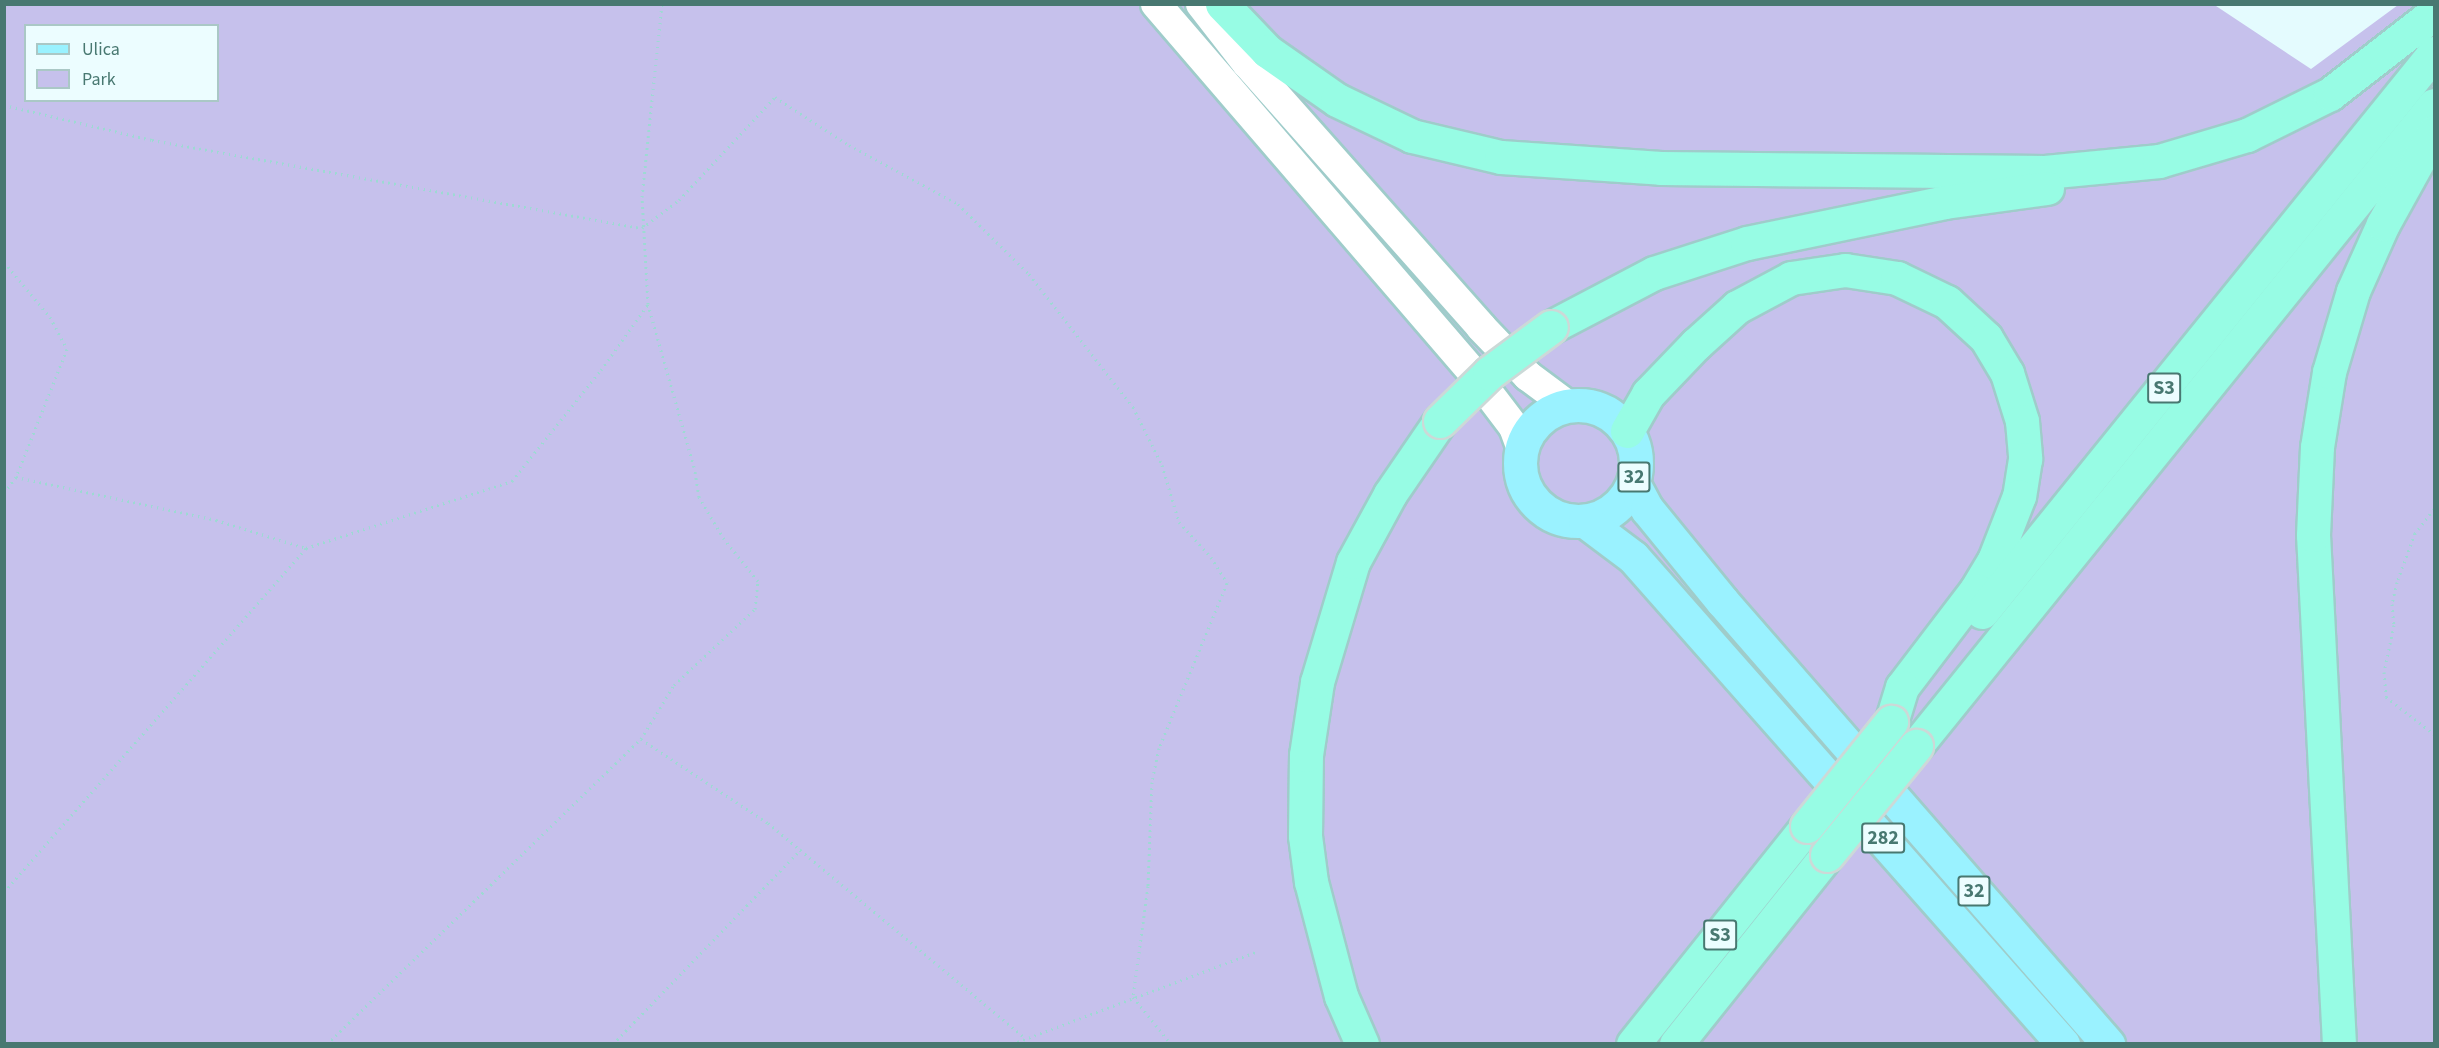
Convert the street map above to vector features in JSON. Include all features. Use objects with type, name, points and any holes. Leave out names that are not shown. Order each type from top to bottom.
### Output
[{"type":"highway","points":[[1222,4],[1267,51],[1337,100],[1412,136],[1501,157],[1661,168],[2045,172],[2150,162]]},
{"type":"highway","points":[[1362,1044],[1341,996],[1311,882],[1305,836],[1306,755],[1317,682],[1332,622],[1353,562],[1390,494],[1440,421],[1489,373],[1551,327],[1654,273],[1747,243],[1945,202],[2037,190],[2125,172],[2150,162],[2233,140],[2309,107],[2383,57],[2434,13]]},
{"type":"highway","name":"S3","points":[[1633,1044],[2434,53]]},
{"type":"highway","name":"S3","points":[[1676,1044],[2434,105]]},
{"type":"highway","points":[[2346,1044],[2339,983],[2313,535],[2317,447],[2329,372],[2353,291],[2383,224],[2434,132]]},
{"type":"highway","points":[[1627,431],[1648,394],[1696,344],[1737,307],[1791,278],[1845,270],[1897,278],[1947,302],[1986,338],[2007,373],[2022,421],[2025,459],[2019,496],[1994,560],[1976,590],[1902,687],[1891,722]]},
{"type":"highway","points":[[2339,983],[2339,1044]]},
{"type":"main road","points":[[1156,4],[1473,373],[1514,427],[1522,448],[1522,476],[1534,501],[1557,517],[1585,520]]},
{"type":"main road","points":[[1201,4],[1247,63],[1481,327],[1528,376],[1567,405],[1533,425],[1522,448]]},
{"type":"main road","name":"32","points":[[1567,405],[1601,409],[1627,431],[1634,447],[1633,483],[1647,509],[1722,601],[2108,1044]]},
{"type":"main road","name":"32","points":[[1585,520],[1614,508],[1633,483]]},
{"type":"main road","name":"282","points":[[1585,520],[1633,556],[2063,1044]]},
{"type":"path","points":[[327,1044],[641,739],[674,686],[755,609],[758,581],[724,538],[699,497],[694,467],[648,304],[642,228],[662,4]]},
{"type":"path","points":[[4,105],[152,140],[642,228],[679,200],[775,98],[849,145],[958,204],[1029,274],[1132,407],[1162,465],[1179,522],[1211,556],[1227,583],[1159,748],[1152,782],[1148,886],[1133,997],[1171,1044]]},
{"type":"path","points":[[4,262],[50,317],[67,349],[16,477],[4,493]]},
{"type":"path","points":[[4,892],[306,548],[512,481],[601,370],[648,304]]},
{"type":"path","points":[[16,477],[216,520],[306,548]]},
{"type":"path","points":[[2434,512],[2415,533],[2397,582],[2392,604],[2394,625],[2384,672],[2386,697],[2434,734]]},
{"type":"path","points":[[641,739],[768,823],[1025,1038]]},
{"type":"path","points":[[613,1044],[801,849]]},
{"type":"path","points":[[1012,1044],[1258,951]]},
{"type":"path","points":[[4,1038],[8,1044]]},
{"type":"green space","points":[[2213,4],[2311,69],[2398,5],[2434,5],[2434,1043],[5,1044],[5,5]]}]
